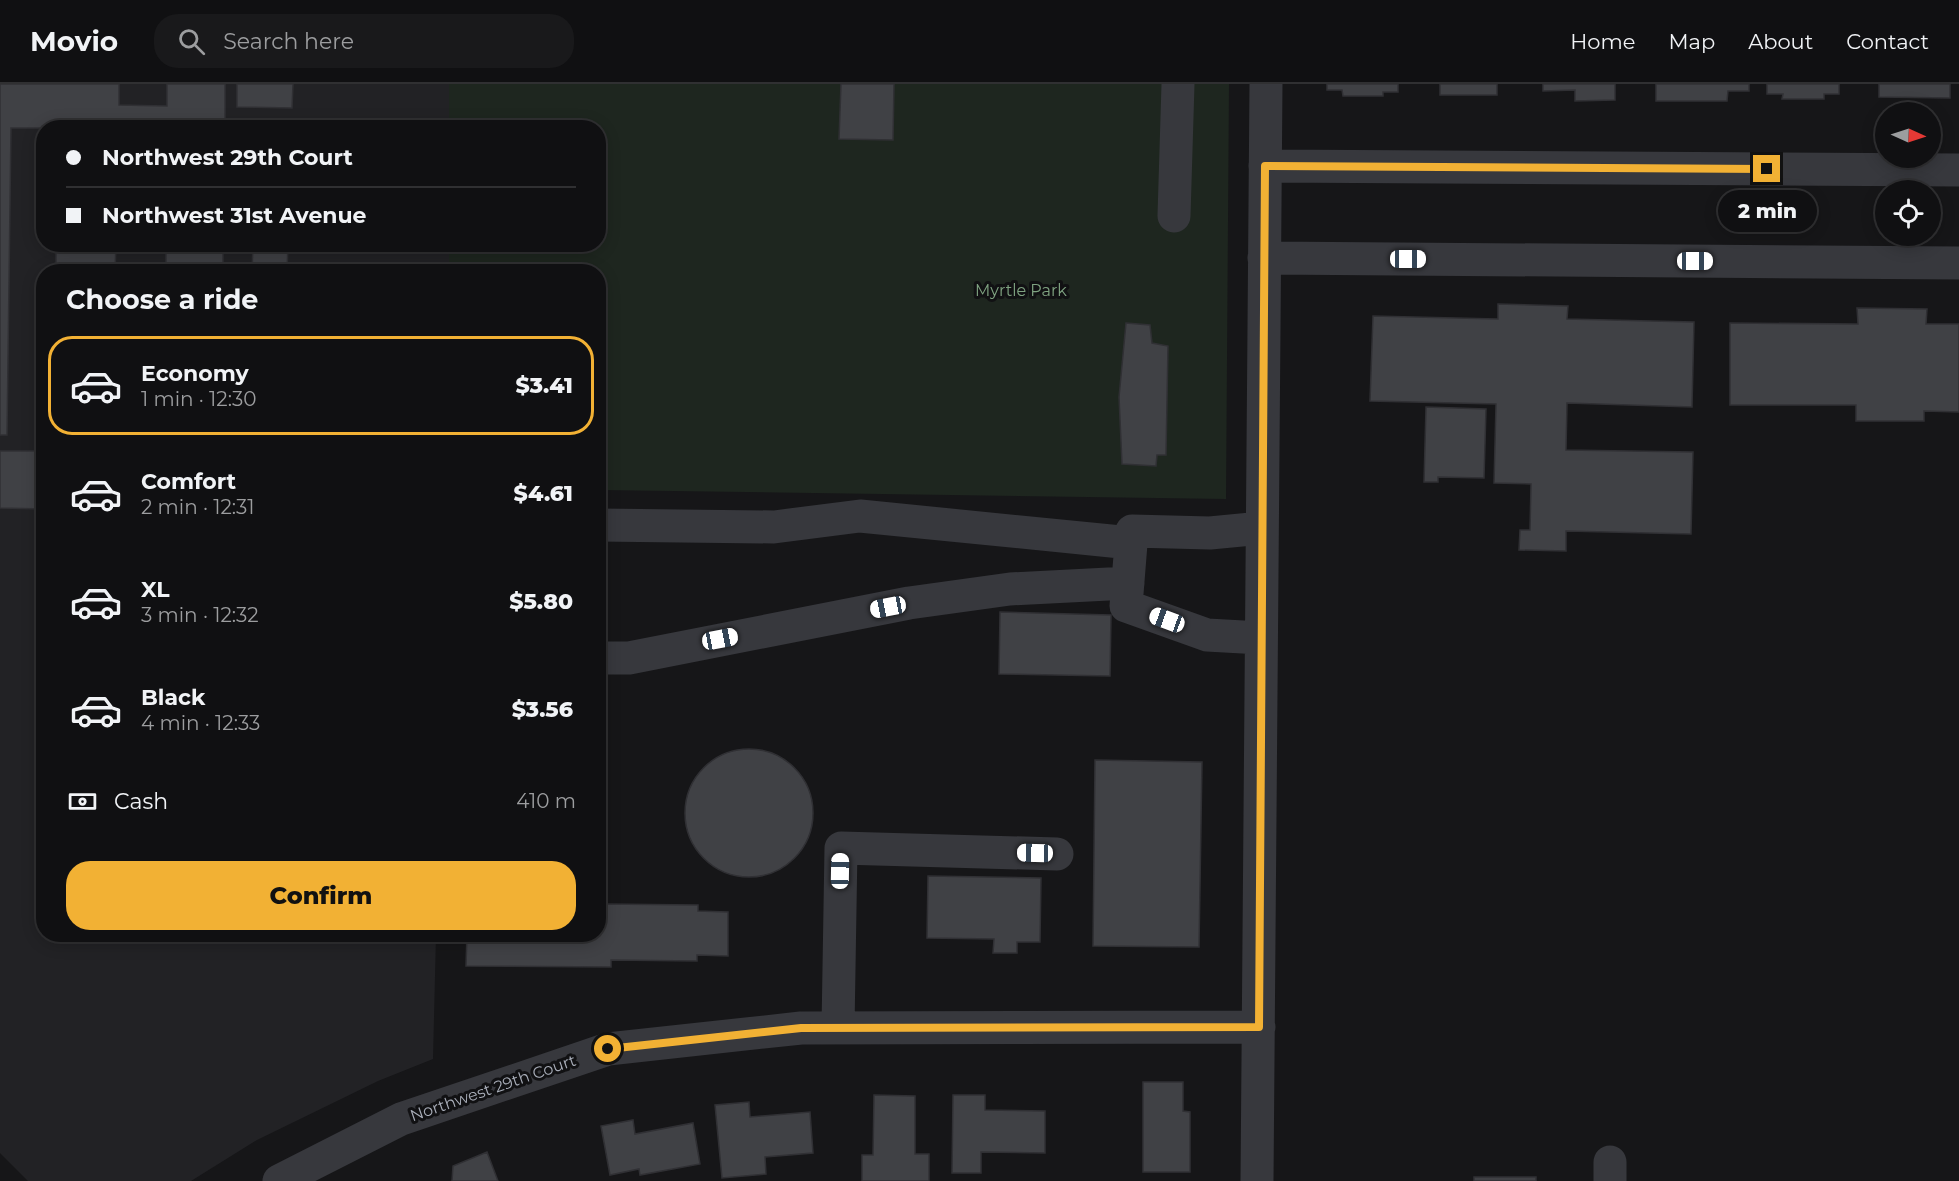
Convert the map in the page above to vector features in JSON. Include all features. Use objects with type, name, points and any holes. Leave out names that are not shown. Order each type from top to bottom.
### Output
[{"type":"street","points":[[1174,216],[1178,84]]},
{"type":"street","points":[[1257,1181],[1266,84]]},
{"type":"street","points":[[1265,166],[1959,171]]},
{"type":"street","points":[[1264,258],[1959,263]]},
{"type":"street","points":[[606,525],[774,527],[860,516],[1131,543]]},
{"type":"street","points":[[1262,528],[1210,533],[1132,531],[1126,606],[1207,635],[1262,638]]},
{"type":"street","points":[[606,658],[628,658],[886,607],[953,597],[1010,589],[1128,583]]},
{"type":"street","points":[[838,1028],[841,849],[1057,854]]},
{"type":"street","name":"Northwest 29th Court","points":[[279,1181],[401,1119],[608,1049],[801,1028],[1259,1027]]},
{"type":"shaded area","points":[[0,84],[449,84],[449,120],[36,120],[36,252],[449,252],[449,264],[36,264],[36,942],[436,942],[433,1059],[378,1081],[257,1140],[191,1181],[28,1181],[0,1153]]},
{"type":"green space","name":"Myrtle Park","points":[[449,84],[1229,84],[1226,499],[606,490],[606,264],[449,264],[449,252],[606,252],[606,120],[449,120]]},
{"type":"building","points":[[0,84],[119,84],[119,105],[167,106],[167,84],[225,84],[225,120],[36,120],[36,128],[11,128],[7,435],[0,435]]},
{"type":"building","points":[[237,84],[293,84],[292,108],[237,107]]},
{"type":"building","points":[[841,84],[894,84],[893,140],[839,139]]},
{"type":"building","points":[[1327,84],[1398,84],[1398,92],[1383,92],[1383,96],[1343,96],[1342,90],[1327,90]]},
{"type":"building","points":[[1440,84],[1497,84],[1497,95],[1440,95]]},
{"type":"building","points":[[1543,84],[1615,84],[1615,100],[1575,101],[1575,90],[1543,91]]},
{"type":"building","points":[[1656,84],[1749,84],[1749,91],[1728,91],[1727,101],[1656,101]]},
{"type":"building","points":[[1767,84],[1839,84],[1839,94],[1824,94],[1824,99],[1782,99],[1783,94],[1767,94]]},
{"type":"building","points":[[1879,84],[1950,84],[1950,98],[1879,97]]},
{"type":"building","points":[[56,252],[116,252],[115,264],[56,264]]},
{"type":"building","points":[[166,252],[223,252],[223,264],[166,264]]},
{"type":"building","points":[[253,252],[288,252],[287,264],[252,264]]},
{"type":"building","points":[[1498,304],[1568,306],[1567,319],[1694,322],[1692,407],[1567,403],[1566,450],[1693,452],[1691,534],[1566,531],[1566,551],[1519,550],[1520,530],[1530,530],[1531,484],[1494,483],[1496,404],[1370,401],[1373,316],[1498,319]]},
{"type":"building","points":[[1857,308],[1927,309],[1926,324],[1959,324],[1959,412],[1924,411],[1924,421],[1856,421],[1856,405],[1730,405],[1730,323],[1858,324]]},
{"type":"building","points":[[1126,323],[1150,325],[1152,343],[1168,346],[1166,455],[1157,455],[1156,466],[1122,464],[1119,397]]},
{"type":"building","points":[[1426,407],[1486,409],[1484,478],[1438,477],[1438,482],[1424,482]]},
{"type":"building","points":[[0,451],[36,451],[36,509],[0,508]]},
{"type":"building","points":[[1000,612],[1111,615],[1110,676],[999,674]]},
{"type":"building","points":[[749,749],[774,754],[794,768],[808,788],[813,813],[808,838],[794,858],[774,872],[749,877],[724,872],[704,858],[690,838],[685,813],[690,788],[704,768],[724,754]]},
{"type":"building","points":[[1095,760],[1202,762],[1199,947],[1093,946]]},
{"type":"building","points":[[928,876],[1041,878],[1040,942],[1017,942],[1017,953],[993,953],[994,939],[927,938]]},
{"type":"building","points":[[606,904],[698,905],[698,911],[728,912],[728,956],[697,955],[697,961],[611,960],[611,967],[466,966],[467,942],[606,942]]},
{"type":"building","points":[[1143,1082],[1183,1082],[1183,1111],[1190,1112],[1190,1172],[1143,1172]]},
{"type":"building","points":[[874,1095],[915,1096],[915,1154],[929,1154],[929,1181],[862,1181],[862,1155],[873,1155]]},
{"type":"building","points":[[953,1095],[985,1095],[985,1110],[1045,1111],[1045,1153],[981,1152],[981,1173],[952,1173]]},
{"type":"building","points":[[749,1102],[750,1117],[810,1112],[813,1153],[765,1157],[766,1174],[722,1178],[715,1105]]},
{"type":"building","points":[[633,1120],[635,1134],[693,1123],[700,1164],[640,1175],[639,1169],[610,1175],[601,1126]]},
{"type":"building","points":[[487,1152],[498,1181],[452,1181],[453,1166]]},
{"type":"building","points":[[1474,1177],[1536,1177],[1536,1181],[1474,1181]]},
{"type":"route","points":[[608,1049],[801,1028],[1259,1027],[1265,166],[1767,169]]}]
